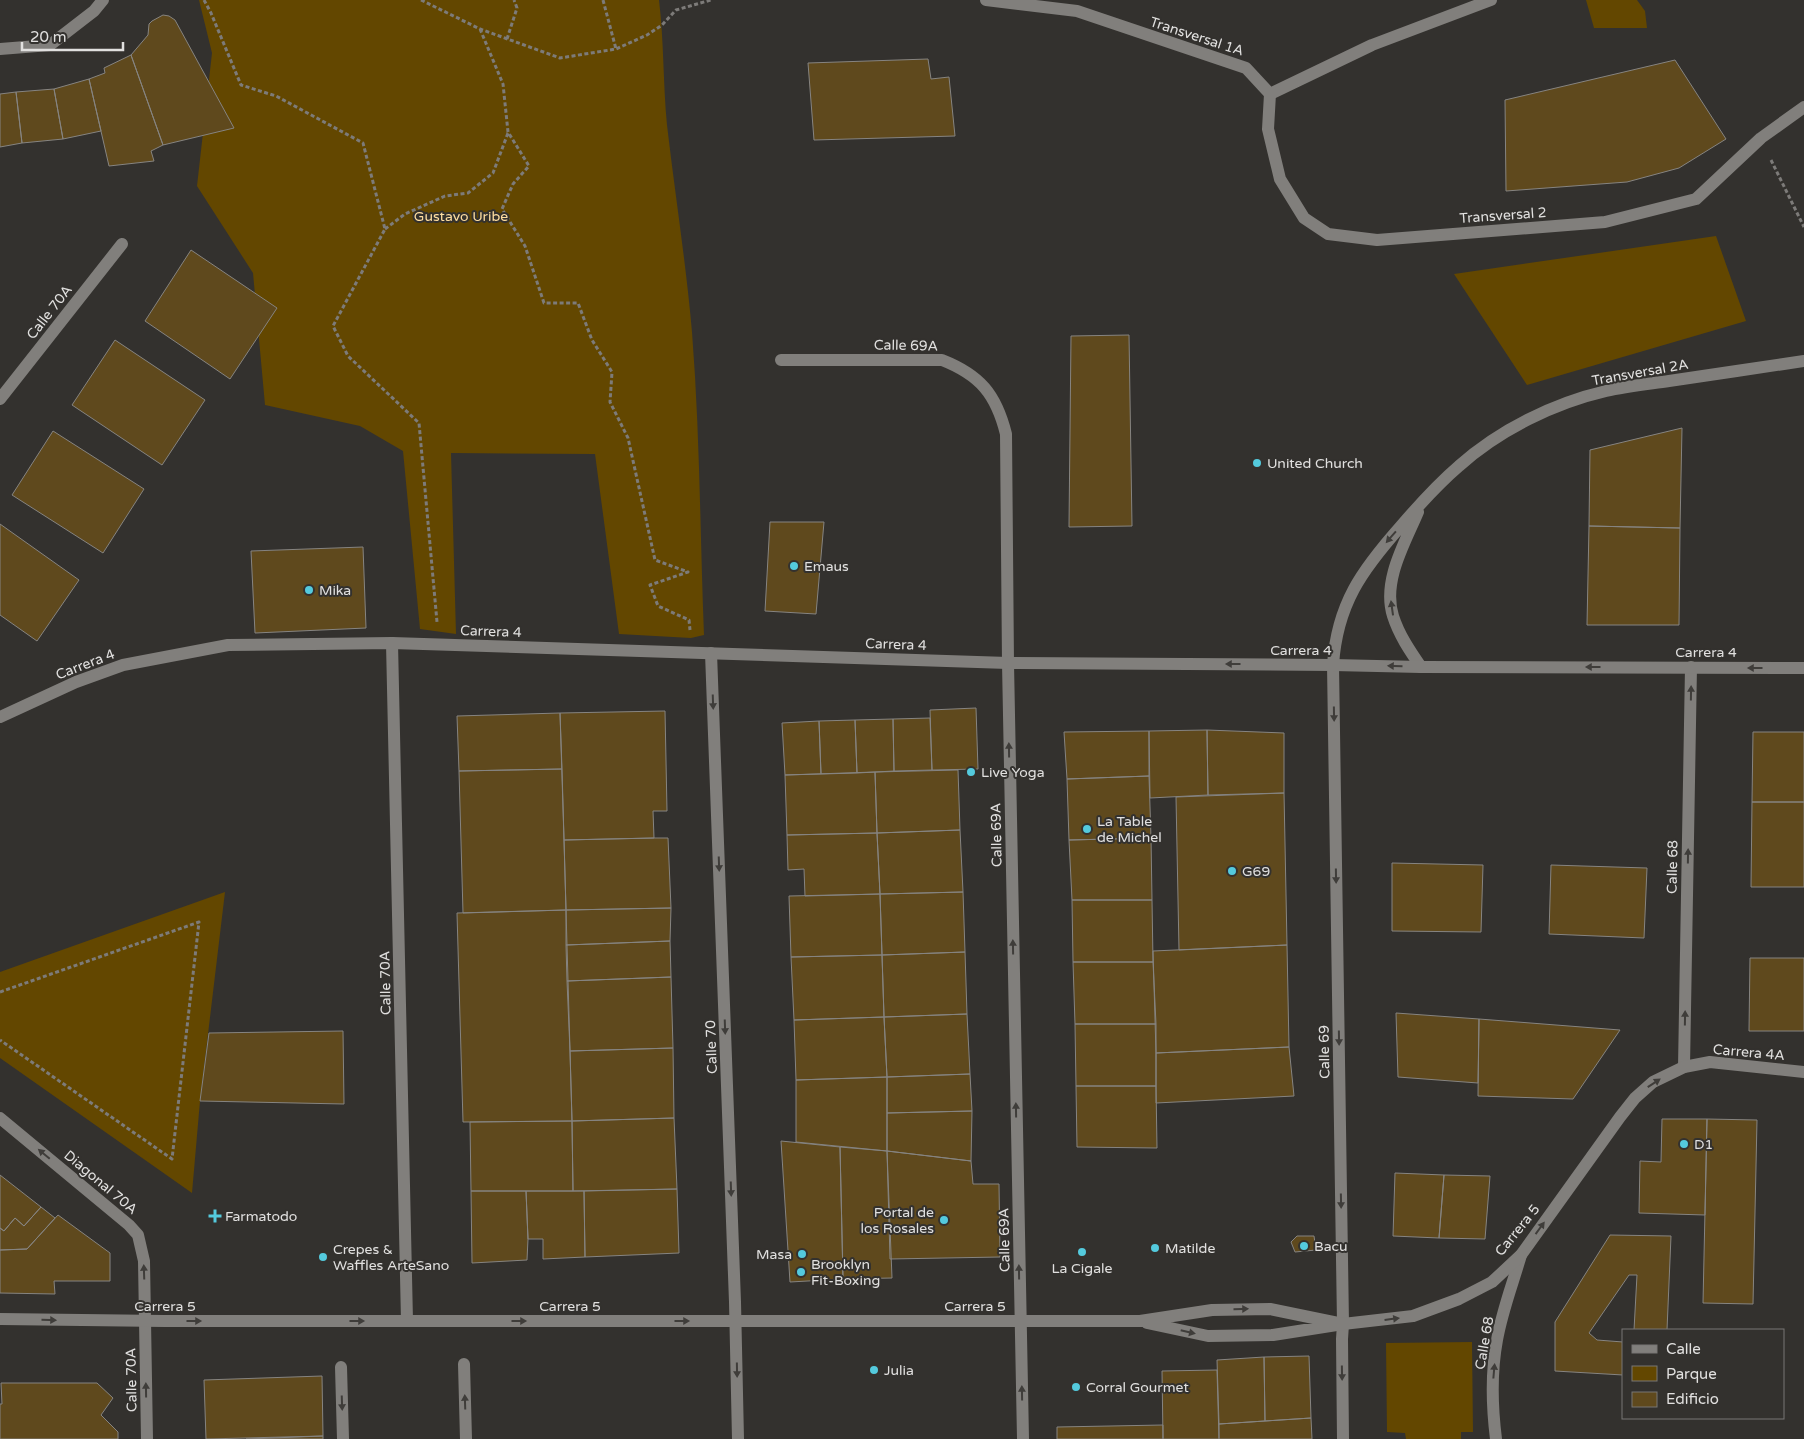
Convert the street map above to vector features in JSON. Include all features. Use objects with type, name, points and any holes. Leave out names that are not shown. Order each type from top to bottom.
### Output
[{"type":"street","points":[[0,49],[50,45],[94,11],[102,0]]},
{"type":"street","name":"Transversal 1A","points":[[986,0],[1077,12],[1246,68],[1270,94]]},
{"type":"street","points":[[1270,94],[1372,45],[1491,0]]},
{"type":"street","name":"Transversal 2","points":[[1270,94],[1268,129],[1280,179],[1304,218],[1328,234],[1377,240],[1604,222],[1696,199],[1761,138],[1804,107]]},
{"type":"street","name":"Calle 70A","points":[[0,399],[122,244]]},
{"type":"street","name":"Calle 69A","points":[[781,360],[942,360],[960,367],[977,379],[992,397],[1002,418],[1006,434],[1008,663],[1023,1439]]},
{"type":"street","name":"Transversal 2A","points":[[1333,665],[1337,632],[1342,613],[1353,590],[1381,548],[1423,500],[1460,465],[1497,437],[1565,404],[1606,391],[1804,361]]},
{"type":"street","name":"Transversal 2A","points":[[1421,667],[1404,641],[1393,614],[1390,590],[1396,564],[1423,500]]},
{"type":"street","name":"Calle 70A","points":[[392,643],[407,1321]]},
{"type":"street","name":"Carrera 4","points":[[0,717],[76,682],[123,665],[228,645],[392,643],[1008,663],[1804,668]]},
{"type":"street","name":"Calle 70","points":[[711,653],[736,1321],[738,1439]]},
{"type":"street","name":"Calle 69","points":[[1333,665],[1343,1439]]},
{"type":"street","name":"Calle 68","points":[[1684,1067],[1691,667]]},
{"type":"street","name":"Carrera 4A","points":[[1620,1117],[1635,1098],[1653,1082],[1684,1067],[1710,1062],[1804,1072]]},
{"type":"street","name":"Carrera 5","points":[[1140,1321],[1208,1336],[1273,1335],[1413,1316],[1459,1299],[1492,1282],[1521,1255],[1620,1117]]},
{"type":"street","name":"Diagonal 70A","points":[[0,1118],[129,1224],[138,1235],[144,1261],[146,1321]]},
{"type":"street","name":"Calle 68","points":[[1496,1439],[1493,1382],[1497,1340],[1521,1255]]},
{"type":"street","name":"Carrera 5","points":[[0,1320],[1140,1321],[1212,1310],[1270,1309],[1343,1324]]},
{"type":"street","name":"Calle 70A","points":[[146,1321],[147,1439]]},
{"type":"street","points":[[464,1364],[466,1439]]},
{"type":"street","points":[[341,1367],[343,1439]]},
{"type":"path","points":[[204,0],[241,85],[276,96],[363,143],[385,229]]},
{"type":"path","points":[[421,0],[480,29],[560,58],[616,49],[662,25],[676,10],[711,0]]},
{"type":"path","points":[[507,39],[517,8],[514,0]]},
{"type":"path","points":[[603,0],[616,49]]},
{"type":"path","points":[[480,29],[503,84],[508,132],[529,166],[513,184],[502,209],[524,246],[544,303],[578,304],[592,340],[612,372],[610,402],[628,438],[655,560],[688,572],[650,585],[658,606],[689,620],[692,638]]},
{"type":"path","points":[[438,631],[419,423],[348,356],[333,326],[385,229],[405,214],[445,196],[468,193],[493,173],[508,132]]},
{"type":"path","points":[[1761,138],[1804,227]]},
{"type":"path","points":[[0,992],[199,922],[172,1158],[0,1040]]},
{"type":"green space","name":"Gustavo Uribe","points":[[199,0],[659,0],[667,125],[684,254],[695,370],[704,635],[691,638],[619,634],[595,454],[451,453],[456,634],[420,629],[403,451],[360,426],[265,405],[253,273],[197,186],[212,53]]},
{"type":"green space","points":[[1586,0],[1637,0],[1645,11],[1647,28],[1594,28]]},
{"type":"green space","points":[[1716,236],[1746,321],[1527,385],[1454,274]]},
{"type":"green space","points":[[225,892],[200,1101],[192,1193],[0,1058],[0,972]]},
{"type":"green space","points":[[1472,1342],[1473,1432],[1461,1432],[1461,1439],[1406,1439],[1405,1433],[1387,1432],[1386,1343]]},
{"type":"building","points":[[163,15],[175,20],[234,128],[163,145],[131,55],[148,35],[149,24]]},
{"type":"building","points":[[131,55],[163,145],[151,151],[154,161],[109,166],[89,79],[105,73],[104,68]]},
{"type":"building","points":[[928,59],[931,79],[949,77],[955,136],[814,140],[808,63]]},
{"type":"building","points":[[1675,60],[1726,139],[1679,168],[1627,182],[1506,191],[1505,100]]},
{"type":"building","points":[[89,79],[101,131],[63,139],[54,89]]},
{"type":"building","points":[[54,89],[63,139],[22,143],[16,92]]},
{"type":"building","points":[[16,92],[22,143],[0,147],[0,94]]},
{"type":"building","points":[[191,250],[277,308],[230,379],[145,321]]},
{"type":"building","points":[[1129,335],[1132,526],[1069,527],[1071,336]]},
{"type":"building","points":[[115,340],[205,400],[162,465],[72,405]]},
{"type":"building","points":[[1682,428],[1680,528],[1589,526],[1590,450]]},
{"type":"building","points":[[53,431],[144,489],[103,553],[12,495]]},
{"type":"building","name":"Emaus","points":[[770,522],[824,522],[816,614],[765,611]]},
{"type":"building","points":[[0,524],[79,580],[37,641],[0,615]]},
{"type":"building","points":[[1589,526],[1680,528],[1679,625],[1587,625]]},
{"type":"building","name":"Mika","points":[[363,547],[366,628],[255,633],[251,551]]},
{"type":"building","points":[[976,708],[978,769],[932,770],[930,710]]},
{"type":"building","points":[[665,711],[667,811],[653,811],[654,838],[564,840],[560,713]]},
{"type":"building","points":[[560,713],[562,769],[459,771],[457,716]]},
{"type":"building","points":[[930,718],[932,770],[894,771],[893,719]]},
{"type":"building","points":[[893,719],[894,771],[857,773],[855,720]]},
{"type":"building","points":[[855,720],[857,773],[821,774],[819,721]]},
{"type":"building","points":[[819,721],[821,774],[785,775],[782,723]]},
{"type":"building","points":[[1207,730],[1284,733],[1284,793],[1208,795]]},
{"type":"building","points":[[1207,730],[1208,795],[1150,798],[1149,731]]},
{"type":"building","points":[[1149,731],[1149,776],[1067,779],[1064,732]]},
{"type":"building","points":[[1753,732],[1804,732],[1804,802],[1752,802]]},
{"type":"building","points":[[562,769],[566,910],[463,913],[459,771]]},
{"type":"building","points":[[958,770],[960,830],[877,833],[875,772]]},
{"type":"building","points":[[875,772],[877,833],[787,835],[785,775]]},
{"type":"building","points":[[1149,776],[1151,838],[1069,840],[1067,779]]},
{"type":"building","name":"G69","points":[[1284,793],[1287,945],[1179,950],[1176,797]]},
{"type":"building","points":[[1752,802],[1804,802],[1804,887],[1751,887]]},
{"type":"building","points":[[960,830],[963,892],[880,894],[877,833]]},
{"type":"building","points":[[877,833],[880,894],[805,896],[804,869],[788,870],[787,835]]},
{"type":"building","points":[[668,838],[671,908],[566,910],[564,840]]},
{"type":"building","points":[[1151,838],[1152,900],[1072,900],[1069,840]]},
{"type":"building","points":[[1392,863],[1483,865],[1481,932],[1392,931]]},
{"type":"building","points":[[1551,865],[1647,868],[1644,938],[1549,934]]},
{"type":"building","points":[[963,892],[965,952],[882,955],[880,894]]},
{"type":"building","points":[[880,894],[882,955],[791,957],[789,896]]},
{"type":"building","points":[[1072,900],[1152,900],[1153,962],[1073,962]]},
{"type":"building","points":[[671,908],[670,941],[566,945],[566,910]]},
{"type":"building","points":[[566,910],[572,1121],[463,1122],[457,913]]},
{"type":"building","points":[[670,941],[671,977],[567,981],[566,945]]},
{"type":"building","points":[[1287,945],[1289,1047],[1156,1053],[1153,951]]},
{"type":"building","points":[[965,952],[967,1014],[884,1017],[882,955]]},
{"type":"building","points":[[882,955],[884,1017],[794,1020],[791,957]]},
{"type":"building","points":[[1750,958],[1804,958],[1804,1031],[1749,1031]]},
{"type":"building","points":[[1073,962],[1153,962],[1156,1024],[1075,1024]]},
{"type":"building","points":[[671,977],[673,1048],[570,1051],[567,981]]},
{"type":"building","points":[[1396,1013],[1479,1019],[1478,1083],[1398,1077]]},
{"type":"building","points":[[967,1014],[970,1074],[887,1077],[884,1017]]},
{"type":"building","points":[[884,1017],[887,1077],[796,1080],[794,1020]]},
{"type":"building","points":[[1479,1019],[1620,1030],[1573,1099],[1478,1096]]},
{"type":"building","points":[[1075,1024],[1156,1024],[1156,1086],[1076,1086]]},
{"type":"building","points":[[343,1031],[344,1104],[200,1101],[209,1033]]},
{"type":"building","points":[[1289,1047],[1294,1096],[1156,1103],[1156,1053]]},
{"type":"building","points":[[673,1048],[674,1118],[572,1121],[570,1051]]},
{"type":"building","points":[[970,1074],[972,1111],[887,1113],[887,1077]]},
{"type":"building","points":[[887,1077],[887,1151],[796,1142],[796,1080]]},
{"type":"building","points":[[1076,1086],[1156,1086],[1157,1148],[1077,1147]]},
{"type":"building","points":[[972,1111],[971,1161],[887,1151],[887,1113]]},
{"type":"building","points":[[674,1118],[677,1189],[573,1191],[572,1121]]},
{"type":"building","points":[[1662,1119],[1707,1119],[1705,1215],[1639,1213],[1640,1161],[1661,1162]]},
{"type":"building","points":[[1707,1119],[1757,1120],[1753,1304],[1703,1303]]},
{"type":"building","points":[[572,1121],[573,1191],[471,1191],[470,1122]]},
{"type":"building","points":[[781,1141],[840,1147],[843,1279],[790,1282]]},
{"type":"building","points":[[840,1147],[887,1151],[892,1278],[843,1279]]},
{"type":"building","name":"Portal de los Rosales","points":[[887,1151],[971,1161],[973,1184],[999,1184],[1000,1257],[890,1259]]},
{"type":"building","points":[[1395,1173],[1444,1175],[1439,1238],[1393,1236]]},
{"type":"building","points":[[0,1175],[41,1207],[24,1226],[15,1218],[4,1231],[0,1228]]},
{"type":"building","points":[[1444,1175],[1490,1176],[1485,1239],[1439,1238]]},
{"type":"building","points":[[677,1189],[679,1253],[585,1257],[584,1191]]},
{"type":"building","points":[[471,1191],[526,1191],[527,1260],[472,1263]]},
{"type":"building","points":[[526,1191],[584,1191],[585,1257],[543,1259],[543,1239],[528,1239]]},
{"type":"building","points":[[41,1207],[55,1218],[27,1249],[0,1250],[0,1228],[4,1231],[15,1218],[24,1226]]},
{"type":"building","points":[[58,1215],[110,1253],[110,1281],[54,1281],[55,1294],[0,1293],[0,1250],[27,1249]]},
{"type":"building","points":[[1610,1235],[1671,1236],[1667,1329],[1634,1329],[1637,1275],[1629,1275],[1589,1333],[1597,1340],[1622,1342],[1622,1375],[1555,1371],[1555,1322]]},
{"type":"building","name":"Bacu","points":[[1297,1236],[1314,1236],[1316,1250],[1295,1252],[1291,1242]]},
{"type":"building","points":[[1309,1356],[1311,1418],[1265,1421],[1264,1357]]},
{"type":"building","points":[[1264,1357],[1265,1421],[1219,1424],[1217,1360]]},
{"type":"building","points":[[1217,1370],[1219,1439],[1163,1439],[1162,1371]]},
{"type":"building","points":[[322,1376],[323,1436],[206,1439],[204,1380]]},
{"type":"building","points":[[1,1383],[97,1383],[113,1398],[101,1415],[118,1432],[118,1439],[0,1439]]},
{"type":"building","points":[[1311,1418],[1312,1439],[1219,1439],[1219,1424]]},
{"type":"building","points":[[1163,1425],[1163,1439],[1057,1439],[1057,1427]]},
{"type":"building","points":[[323,1436],[323,1439],[246,1439]]},
{"type":"place","name":"United Church","points":[[1257,463]]},
{"type":"place","name":"Emaus","points":[[794,566]]},
{"type":"place","name":"Mika","points":[[309,590]]},
{"type":"place","name":"Live Yoga","points":[[971,772]]},
{"type":"place","name":"La Table de Michel","points":[[1087,829]]},
{"type":"place","name":"G69","points":[[1232,871]]},
{"type":"place","name":"D1","points":[[1684,1144]]},
{"type":"place","name":"Farmatodo","points":[[215,1216]]},
{"type":"place","name":"Portal de los Rosales","points":[[944,1220]]},
{"type":"place","name":"Bacu","points":[[1304,1246]]},
{"type":"place","name":"Matilde","points":[[1155,1248]]},
{"type":"place","name":"La Cigale","points":[[1082,1252]]},
{"type":"place","name":"Masa","points":[[802,1254]]},
{"type":"place","name":"Crepes & Waffles ArteSano","points":[[323,1257]]},
{"type":"place","name":"Brooklyn Fit-Boxing","points":[[801,1272]]},
{"type":"place","name":"Julia","points":[[874,1370]]},
{"type":"place","name":"Corral Gourmet","points":[[1076,1387]]}]
